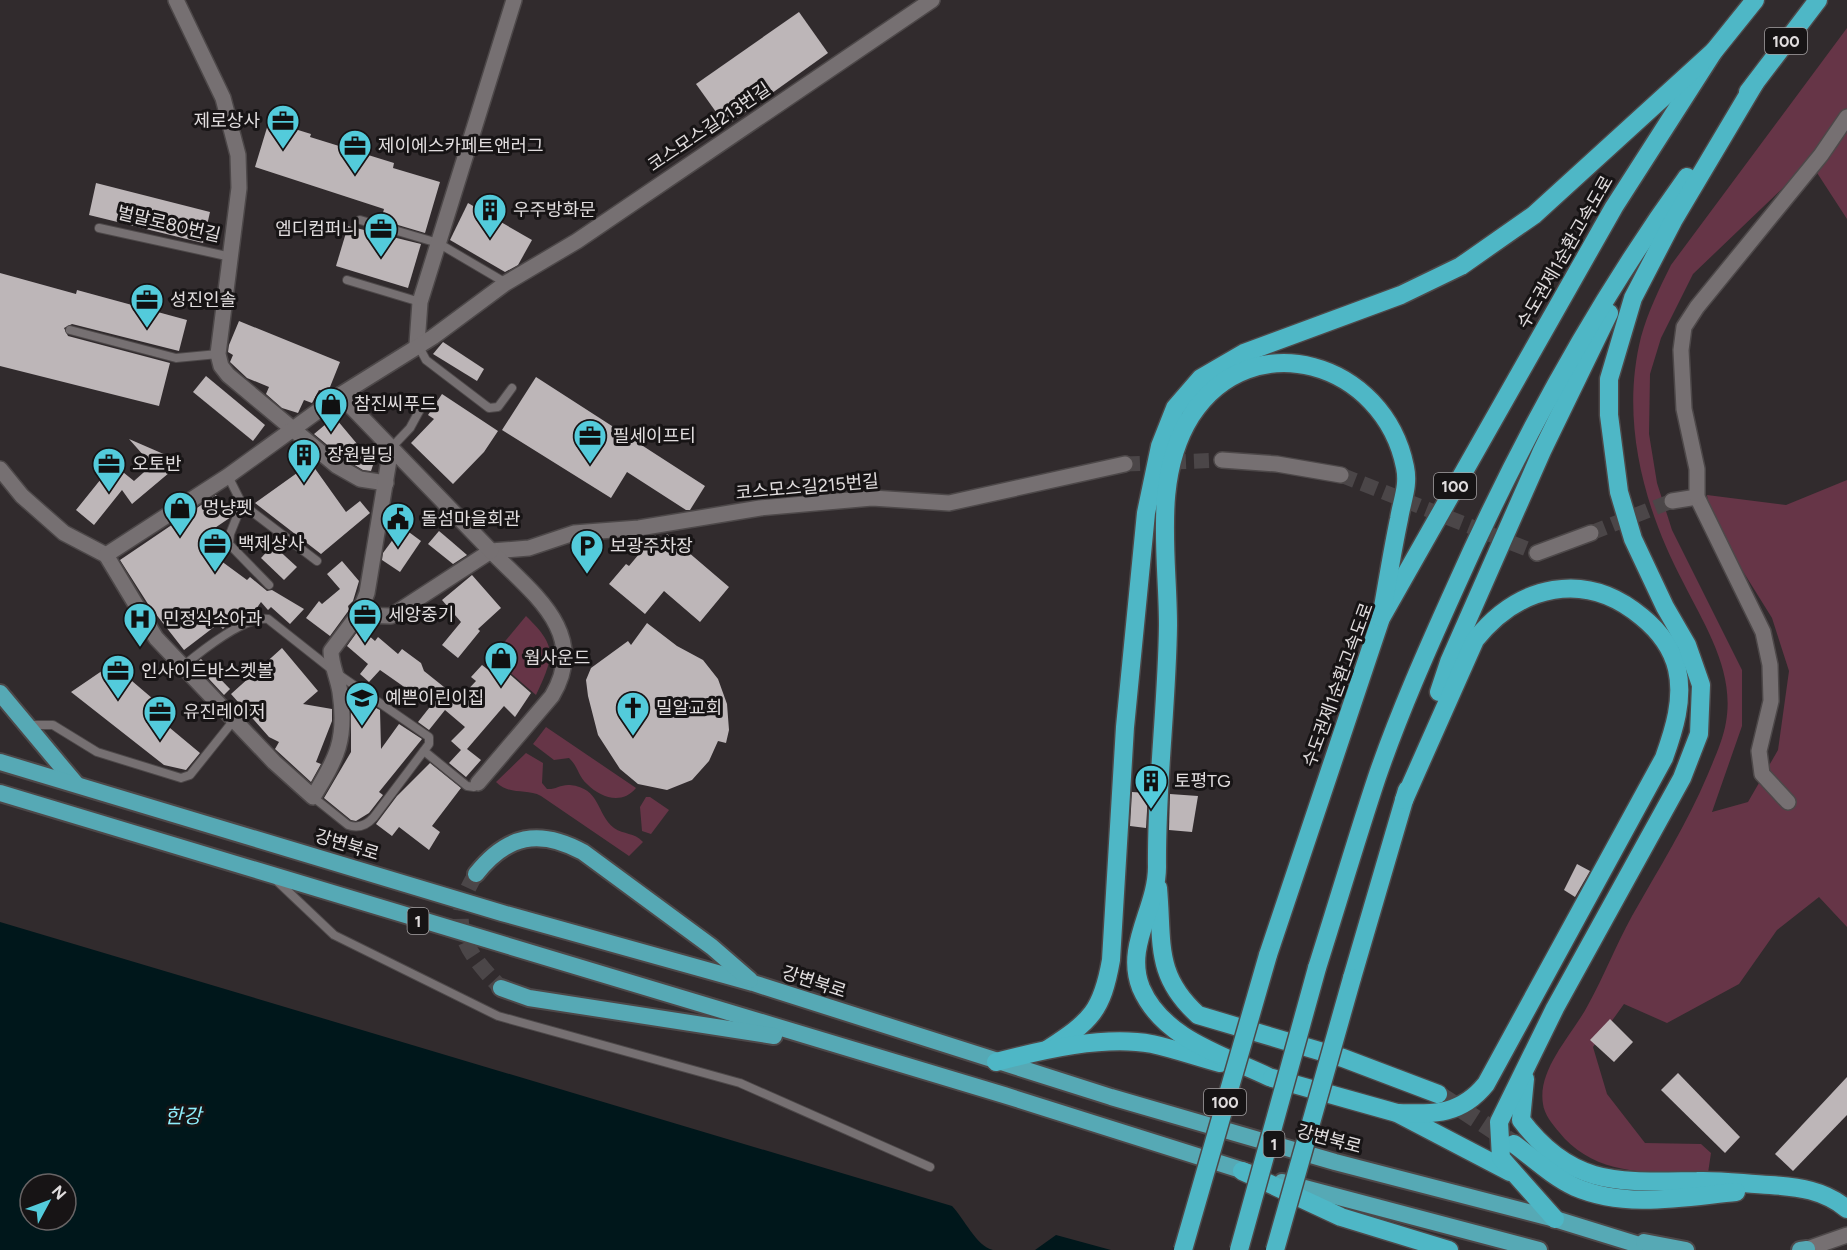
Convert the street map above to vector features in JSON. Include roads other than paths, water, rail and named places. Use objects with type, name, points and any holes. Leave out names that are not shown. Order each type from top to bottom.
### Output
[{"type":"highway","name":"수도권제1순환고속도로","points":[[1183,1250],[1268,955],[1381,618],[1614,207],[1714,51],[1755,0]]},
{"type":"highway","name":"100","points":[[1239,1250],[1317,968],[1378,776],[1425,655],[1486,518],[1569,358],[1651,227],[1818,0]]},
{"type":"highway","points":[[1048,1049],[1074,1032],[1093,1014],[1106,991],[1111,960],[1125,727],[1146,513],[1160,446],[1175,408],[1201,378],[1244,353],[1401,295],[1461,266],[1534,215],[1714,51]]},
{"type":"highway","points":[[1555,1219],[1501,1158],[1499,1122],[1555,1008],[1682,778],[1699,734],[1701,685],[1688,645],[1665,607],[1633,539],[1619,492],[1611,444],[1609,380],[1633,298],[1673,221],[1755,83]]},
{"type":"highway","name":"100","points":[[1275,1250],[1404,800],[1449,662],[1542,451],[1651,227]]},
{"type":"highway","points":[[1381,618],[1407,484],[1400,450],[1383,412],[1350,381],[1307,365],[1275,364],[1248,369],[1214,390],[1193,414],[1183,432],[1172,466],[1164,516],[1168,626],[1157,812],[1157,878],[1164,963],[1168,979],[1180,998],[1198,1015],[1342,1058],[1438,1094]]},
{"type":"highway","points":[[1397,1113],[1429,1114],[1453,1110],[1474,1099],[1486,1084],[1664,758],[1677,720],[1679,679],[1669,648],[1655,628],[1638,613],[1620,601],[1598,593],[1560,588],[1530,596],[1514,604],[1492,621],[1475,640],[1404,800]]},
{"type":"highway","points":[[0,693],[76,784]]},
{"type":"highway","name":"강변북로","points":[[0,762],[502,913],[753,983],[996,1062],[1335,1162],[1555,1219],[1616,1236],[1655,1250]]},
{"type":"highway","name":"1","points":[[0,793],[838,1046],[1242,1171],[1539,1250]]},
{"type":"highway","points":[[476,874],[502,848],[521,840],[546,837],[564,842],[583,852],[712,947],[753,983]]},
{"type":"highway","points":[[1157,878],[1137,947],[1135,969],[1149,1004],[1180,1035],[1269,1077]]},
{"type":"highway","points":[[501,988],[529,999],[558,1004],[838,1046]]},
{"type":"highway","points":[[996,1062],[1048,1049],[1102,1043],[1151,1044],[1397,1113],[1515,1174]]},
{"type":"highway","points":[[1526,1068],[1521,1120],[1536,1139],[1590,1175],[1629,1183],[1700,1181],[1792,1187],[1814,1190],[1837,1200],[1847,1209]]},
{"type":"highway","points":[[1514,1144],[1575,1187],[1614,1196],[1661,1201],[1792,1187]]},
{"type":"highway","points":[[1242,1171],[1341,1217],[1449,1250]]},
{"type":"highway","name":"강변북로","points":[[1616,1236],[1686,1250]]},
{"type":"highway","points":[[1800,1250],[1806,1250]]},
{"type":"street","name":"벌말로80번길","points":[[177,0],[215,79],[233,132],[239,177],[218,354]]},
{"type":"street","points":[[417,344],[420,302],[514,0]]},
{"type":"street","name":"코스모스길213번길","points":[[106,555],[228,476],[340,395],[417,344],[433,337],[506,283],[577,241],[932,0]]},
{"type":"street","points":[[1788,802],[1762,774],[1759,751],[1771,701],[1770,665],[1763,632],[1697,497],[1697,469],[1684,409],[1681,350],[1684,327],[1821,154],[1847,117]]},
{"type":"street","points":[[218,354],[221,366],[228,375],[292,430],[352,476],[386,483]]},
{"type":"street","points":[[340,395],[491,551],[557,622],[562,632],[566,661],[561,682],[552,696],[478,783]]},
{"type":"street","points":[[0,469],[22,496],[64,533],[106,555],[156,638],[293,781],[313,797],[333,764],[341,739],[340,692],[331,651],[358,615],[368,587],[391,448]]},
{"type":"street","points":[[1222,460],[1277,464],[1341,475]]},
{"type":"street","name":"코스모스길215번길","points":[[358,615],[391,616],[491,551],[529,548],[574,533],[639,528],[760,508],[873,498],[948,503],[1125,464]]},
{"type":"street","points":[[1672,501],[1697,497]]},
{"type":"street","points":[[1537,553],[1591,532]]},
{"type":"street","points":[[1806,1250],[1847,1235]]},
{"type":"lane","points":[[360,220],[438,243],[506,283]]},
{"type":"lane","name":"벌말로80번길","points":[[99,228],[231,257]]},
{"type":"lane","points":[[347,280],[420,302]]},
{"type":"lane","points":[[70,330],[176,358],[218,354]]},
{"type":"lane","points":[[417,344],[426,360],[489,408],[498,407],[512,388]]},
{"type":"lane","points":[[391,448],[410,429],[423,404]]},
{"type":"lane","points":[[228,476],[242,504],[317,561]]},
{"type":"lane","points":[[242,504],[229,544],[269,585]]},
{"type":"lane","points":[[182,667],[207,647],[261,618],[274,622],[335,672],[427,734],[429,744],[374,817],[364,825],[348,825],[313,797]]},
{"type":"lane","points":[[26,725],[53,726],[97,752],[181,778],[190,775],[234,720]]},
{"type":"lane","points":[[424,751],[467,786],[474,787],[478,783]]},
{"type":"lane","points":[[272,876],[334,935],[498,1016],[740,1083],[930,1167]]},
{"type":"water","name":"한강","points":[[0,922],[952,1206],[981,1243],[993,1250],[0,1250]]},
{"type":"water","points":[[1056,1235],[1111,1250],[1035,1250]]},
{"type":"tunnel","points":[[1125,464],[1222,460]]},
{"type":"tunnel","points":[[1341,475],[1537,553]]},
{"type":"tunnel","points":[[1591,533],[1672,501]]},
{"type":"tunnel","points":[[476,874],[462,907],[463,936],[469,949],[501,988]]},
{"type":"tunnel","points":[[1438,1094],[1510,1141]]},
{"type":"place","name":"제로상사","points":[[283,150]]},
{"type":"place","name":"제이에스카페트앤러그","points":[[355,175]]},
{"type":"place","name":"우주방화문","points":[[490,239]]},
{"type":"place","name":"엠디컴퍼니","points":[[381,258]]},
{"type":"place","name":"성진인솔","points":[[147,329]]},
{"type":"place","name":"참진씨푸드","points":[[331,433]]},
{"type":"place","name":"필세이프티","points":[[590,465]]},
{"type":"place","name":"장원빌딩","points":[[304,484]]},
{"type":"place","name":"오토반","points":[[109,493]]},
{"type":"place","name":"멍냥펫","points":[[180,537]]},
{"type":"place","name":"돌섬마을회관","points":[[398,548]]},
{"type":"place","name":"백제상사","points":[[215,573]]},
{"type":"place","name":"보광주차장","points":[[587,575]]},
{"type":"place","name":"세앙중기","points":[[365,644]]},
{"type":"place","name":"민정식소아과","points":[[140,648]]},
{"type":"place","name":"웜사운드","points":[[501,687]]},
{"type":"place","name":"인사이드바스켓볼","points":[[118,700]]},
{"type":"place","name":"예쁜이린이집","points":[[362,727]]},
{"type":"place","name":"밀알교회","points":[[633,737]]},
{"type":"place","name":"유진레이저","points":[[160,741]]},
{"type":"place","name":"토평TG","points":[[1151,810]]}]
